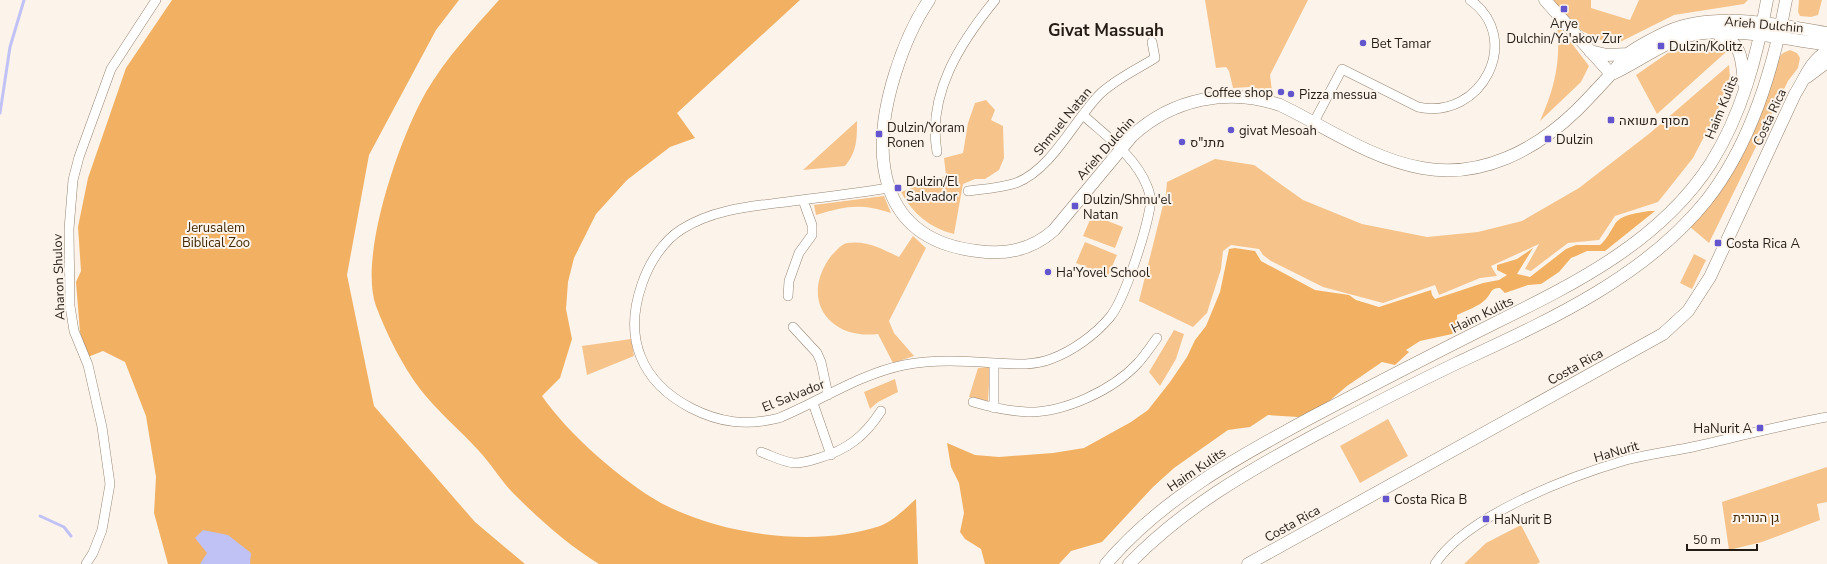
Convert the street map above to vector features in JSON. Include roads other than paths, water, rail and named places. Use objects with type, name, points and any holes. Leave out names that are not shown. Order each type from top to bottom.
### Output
[{"type":"street","name":"Aharon Shulov","points":[[86,564],[93,553],[102,530],[110,484],[102,427],[88,365],[74,331],[70,306],[69,228],[73,180],[79,157],[111,69],[156,0]]},
{"type":"street","name":"Arieh Dulchin","points":[[930,0],[907,40],[887,101],[882,145],[883,164],[890,188],[899,210],[908,220],[925,234],[944,243],[965,250],[993,253],[1012,251],[1030,246],[1045,238],[1054,230],[1121,149],[1145,124],[1162,113],[1190,103],[1217,98],[1245,96],[1266,100],[1280,105],[1364,148],[1406,164],[1444,170],[1479,167],[1506,159],[1539,141],[1567,120],[1628,54],[1669,31],[1683,26],[1722,22],[1780,32],[1827,33]]},
{"type":"street","points":[[937,152],[935,140],[936,116],[938,97],[944,81],[967,37],[995,0]]},
{"type":"street","points":[[1314,122],[1342,69],[1418,107],[1430,110],[1442,109],[1470,97],[1481,87],[1488,75],[1493,62],[1494,44],[1492,30],[1487,17],[1470,0]]},
{"type":"street","points":[[1544,0],[1611,74]]},
{"type":"street","name":"Haim Kulits","points":[[1106,564],[1142,527],[1179,497],[1235,459],[1392,374],[1555,293],[1617,256],[1665,217],[1700,178],[1721,146],[1745,89],[1767,0]]},
{"type":"street","points":[[1129,564],[1189,510],[1243,474],[1400,390],[1527,330],[1604,287],[1644,260],[1677,232],[1693,216],[1713,191],[1729,166],[1746,131],[1759,100],[1780,32],[1786,0]]},
{"type":"street","name":"Arieh Dulchin","points":[[1611,74],[1634,64],[1665,44],[1686,36],[1761,29]]},
{"type":"street","name":"Arieh Dulchin","points":[[1780,32],[1797,40],[1827,45]]},
{"type":"street","points":[[1708,33],[1721,36],[1736,44],[1742,62],[1745,89]]},
{"type":"street","points":[[1797,40],[1804,46],[1809,54],[1809,65],[1805,77]]},
{"type":"street","name":"Shmuel Natan","points":[[968,191],[996,188],[1017,182],[1042,166],[1083,115],[1110,85],[1155,58],[1152,42]]},
{"type":"street","points":[[1590,51],[1607,55],[1628,54]]},
{"type":"street","name":"Costa Rica","points":[[1248,564],[1663,334],[1677,322],[1692,306],[1710,277],[1795,94],[1815,60],[1827,51]]},
{"type":"street","name":"Costa Rica","points":[[1805,77],[1827,62]]},
{"type":"street","name":"El Salvador","points":[[890,188],[736,209],[706,217],[682,229],[663,247],[648,268],[635,306],[635,333],[642,361],[648,372],[656,382],[682,403],[707,416],[731,423],[762,422],[779,418],[880,372],[904,365],[945,361],[1020,364],[1052,359],[1089,336],[1106,321],[1117,306],[1124,292],[1146,224],[1150,197],[1147,186],[1138,170],[1121,149],[1083,115]]},
{"type":"street","points":[[788,296],[789,281],[799,253],[812,235],[812,225],[803,200]]},
{"type":"street","points":[[793,327],[817,353],[821,362],[828,395]]},
{"type":"street","points":[[973,402],[994,408],[1027,412],[1041,411],[1077,402],[1093,395],[1126,375],[1139,362],[1157,338]]},
{"type":"street","points":[[994,363],[994,408]]},
{"type":"street","points":[[813,403],[831,454]]},
{"type":"street","points":[[761,452],[793,463],[802,463],[831,454],[847,447],[860,437],[871,426],[881,411]]},
{"type":"street","name":"HaNurit","points":[[1435,564],[1448,549],[1482,522],[1520,501],[1562,483],[1627,460],[1827,417]]},
{"type":"street","points":[[1137,564],[1141,552]]},
{"type":"water","points":[[203,530],[228,535],[251,553],[250,564],[200,564],[207,553],[195,538]]},
{"type":"waterway","points":[[0,113],[10,47],[24,0]]},
{"type":"waterway","points":[[40,516],[64,527],[71,536]]},
{"type":"place","name":"Arye Dulchin/Ya'akov Zur","points":[[1564,9]]},
{"type":"place","name":"Bet Tamar","points":[[1363,43]]},
{"type":"place","name":"Dulzin/Kolitz","points":[[1661,46]]},
{"type":"place","name":"Coffee shop","points":[[1281,92]]},
{"type":"place","name":"Pizza messua","points":[[1291,94]]},
{"type":"place","name":"מסוף משואה","points":[[1611,120]]},
{"type":"place","name":"givat Mesoah","points":[[1231,130]]},
{"type":"place","name":"Dulzin/Yoram Ronen","points":[[879,134]]},
{"type":"place","name":"Dulzin","points":[[1548,139]]},
{"type":"place","name":"מתנ\"ס","points":[[1182,142]]},
{"type":"place","name":"Dulzin/El Salvador","points":[[898,188]]},
{"type":"place","name":"Dulzin/Shmu'el Natan","points":[[1075,206]]},
{"type":"place","name":"Costa Rica A","points":[[1718,243]]},
{"type":"place","name":"Ha'Yovel School","points":[[1048,272]]},
{"type":"place","name":"HaNurit A","points":[[1760,428]]},
{"type":"place","name":"Costa Rica B","points":[[1386,499]]},
{"type":"place","name":"HaNurit B","points":[[1486,519]]},
{"type":"district","name":"Givat Massuah","points":[[1106,30]]},
{"type":"park label","name":"Jerusalem Biblical Zoo","points":[[216,234]]},
{"type":"park label","name":"גן הנורית","points":[[1756,517]]}]
